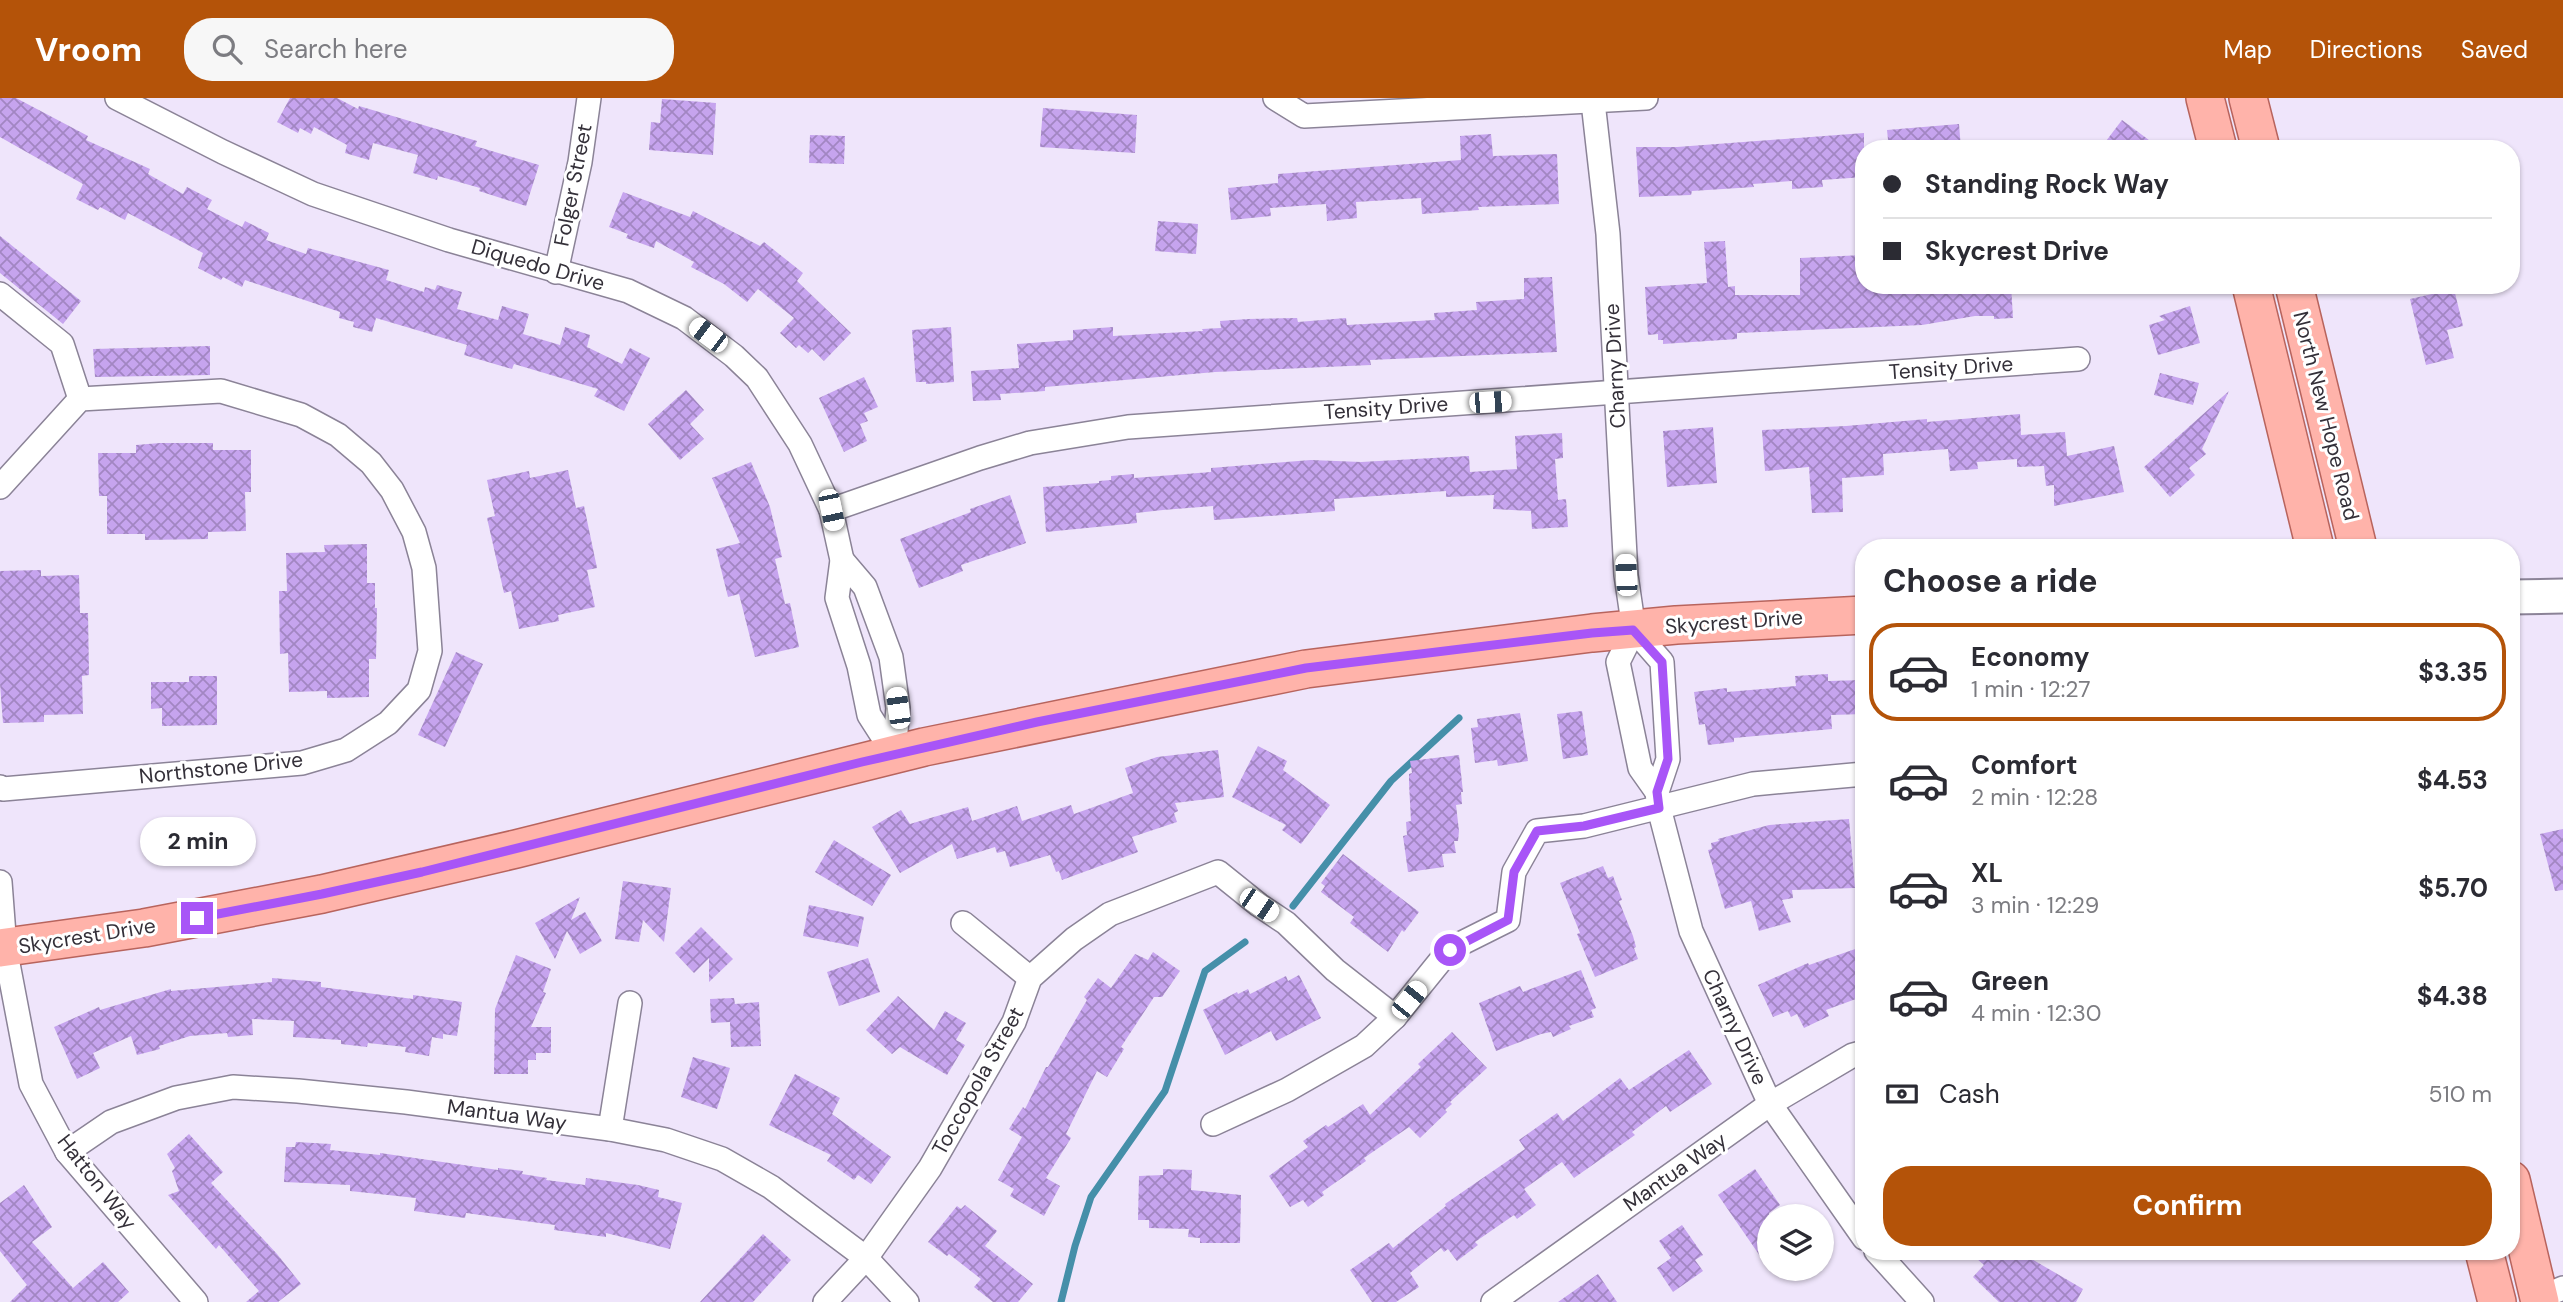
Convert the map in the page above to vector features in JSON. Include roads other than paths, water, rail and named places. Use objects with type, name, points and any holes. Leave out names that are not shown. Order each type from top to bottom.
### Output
[{"type":"main road","points":[[2205,98],[2216,140]]},
{"type":"main road","points":[[2248,98],[2259,140]]},
{"type":"main road","name":"North New Hope Road","points":[[2253,294],[2313,539]]},
{"type":"main road","name":"North New Hope Road","points":[[2296,294],[2356,539]]},
{"type":"main road","name":"Skycrest Drive","points":[[3,948],[144,928],[322,894],[529,846],[894,754],[1037,722],[1306,668],[1592,633],[1676,625],[1855,615]]},
{"type":"main road","points":[[2520,1208],[2548,1296]]},
{"type":"main road","points":[[2486,1260],[2497,1302]]},
{"type":"street","name":"Diquedo Drive","points":[[117,98],[313,194],[449,240],[628,291],[684,318],[734,356],[757,378],[793,433],[831,510],[842,560],[836,598],[859,666],[869,715],[894,754]]},
{"type":"street","name":"Folger Street","points":[[556,272],[580,162],[589,98]]},
{"type":"street","points":[[1275,98],[1304,116],[1646,98]]},
{"type":"street","name":"Charny Drive","points":[[1593,102],[1608,234],[1626,575],[1633,630],[1618,662],[1640,768],[1658,800],[1691,930],[1770,1104],[1855,1225]]},
{"type":"street","points":[[0,294],[62,344],[80,399],[0,487]]},
{"type":"street","name":"Tensity Drive","points":[[831,510],[980,458],[1030,443],[1085,433],[1206,421],[2078,359]]},
{"type":"street","name":"Northstone Drive","points":[[1,791],[302,763],[346,750],[388,723],[419,690],[430,651],[424,568],[414,533],[392,490],[370,463],[338,435],[301,415],[221,391],[80,399]]},
{"type":"street","name":"Diquedo Drive","points":[[842,560],[865,587],[891,657],[898,708],[894,754]]},
{"type":"street","points":[[2520,597],[2563,596]]},
{"type":"street","points":[[1633,630],[1662,662],[1668,759],[1658,800]]},
{"type":"street","points":[[1213,1124],[1287,1090],[1364,1046],[1395,1017],[1450,950],[1508,920],[1514,872],[1537,831],[1584,826],[1658,800],[1753,785],[1855,775]]},
{"type":"street","name":"Toccopola Street","points":[[825,1302],[866,1258],[930,1168],[1014,1022],[1030,978],[1074,939],[1110,914],[1217,872],[1286,923],[1335,970],[1395,1017]]},
{"type":"street","name":"Hatton Way","points":[[0,882],[3,948],[30,1084],[68,1152],[196,1302]]},
{"type":"street","points":[[962,923],[1030,978]]},
{"type":"street","points":[[610,1129],[630,1003]]},
{"type":"street","name":"Mantua Way","points":[[1493,1302],[1770,1104],[1855,1054]]},
{"type":"street","name":"Mantua Way","points":[[68,1152],[111,1122],[176,1098],[233,1087],[406,1102],[610,1129],[666,1140],[722,1159],[771,1188],[866,1258],[907,1302]]},
{"type":"street","points":[[1884,1260],[1922,1302]]},
{"type":"waterway","points":[[1293,906],[1391,781],[1459,718]]},
{"type":"waterway","points":[[1061,1302],[1091,1197],[1165,1091],[1205,971],[1245,942]]}]
